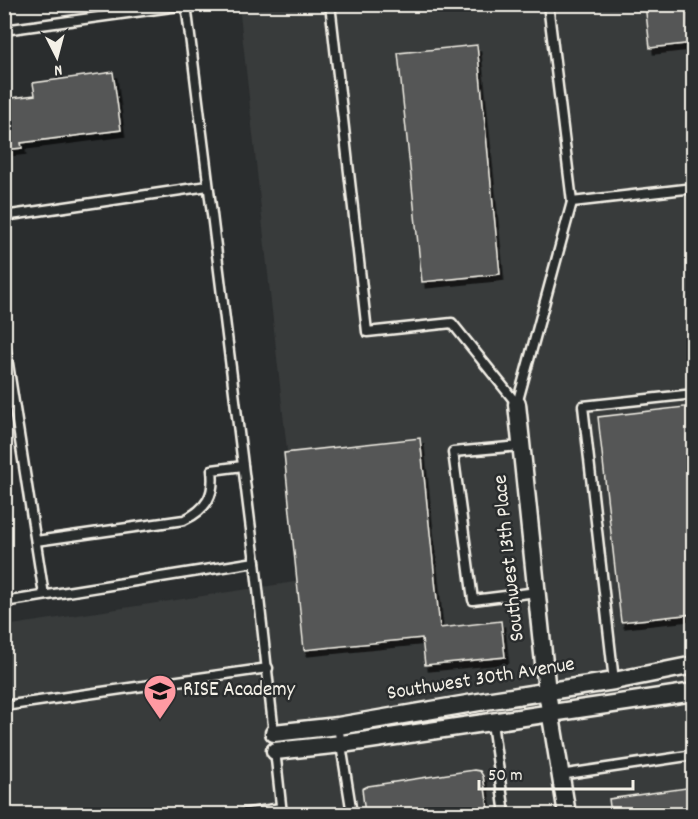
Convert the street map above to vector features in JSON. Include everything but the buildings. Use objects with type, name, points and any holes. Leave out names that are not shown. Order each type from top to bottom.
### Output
[{"type":"street","name":"Southwest 13th Place","points":[[517,404],[547,692],[567,814]]},
{"type":"street","name":"Southwest 30th Avenue","points":[[274,733],[338,726],[614,681],[693,665]]},
{"type":"street","name":"Southwest 30th Avenue","points":[[275,751],[492,723],[693,692]]},
{"type":"lane","points":[[330,4],[366,332],[453,323],[517,404]]},
{"type":"lane","points":[[517,404],[572,202],[548,4]]},
{"type":"lane","points":[[4,30],[186,5],[268,668],[281,811],[242,814]]},
{"type":"lane","points":[[4,216],[208,186]]},
{"type":"lane","points":[[572,202],[693,188]]},
{"type":"lane","points":[[4,338],[44,595]]},
{"type":"lane","points":[[614,681],[583,406],[693,394]]},
{"type":"lane","points":[[521,446],[453,452],[473,600],[537,592]]},
{"type":"lane","points":[[36,541],[184,520],[205,506],[211,495],[212,470],[243,466]]},
{"type":"lane","points":[[4,602],[255,562]]},
{"type":"lane","points":[[4,706],[268,668]]},
{"type":"lane","points":[[492,723],[505,814]]},
{"type":"lane","points":[[338,726],[352,814]]},
{"type":"lane","points":[[560,775],[693,755]]},
{"type":"shaded area","points":[[239,5],[693,5],[693,814],[5,814],[5,626],[301,581]]},
{"type":"place","name":"RISE Academy","points":[[160,720]]}]
